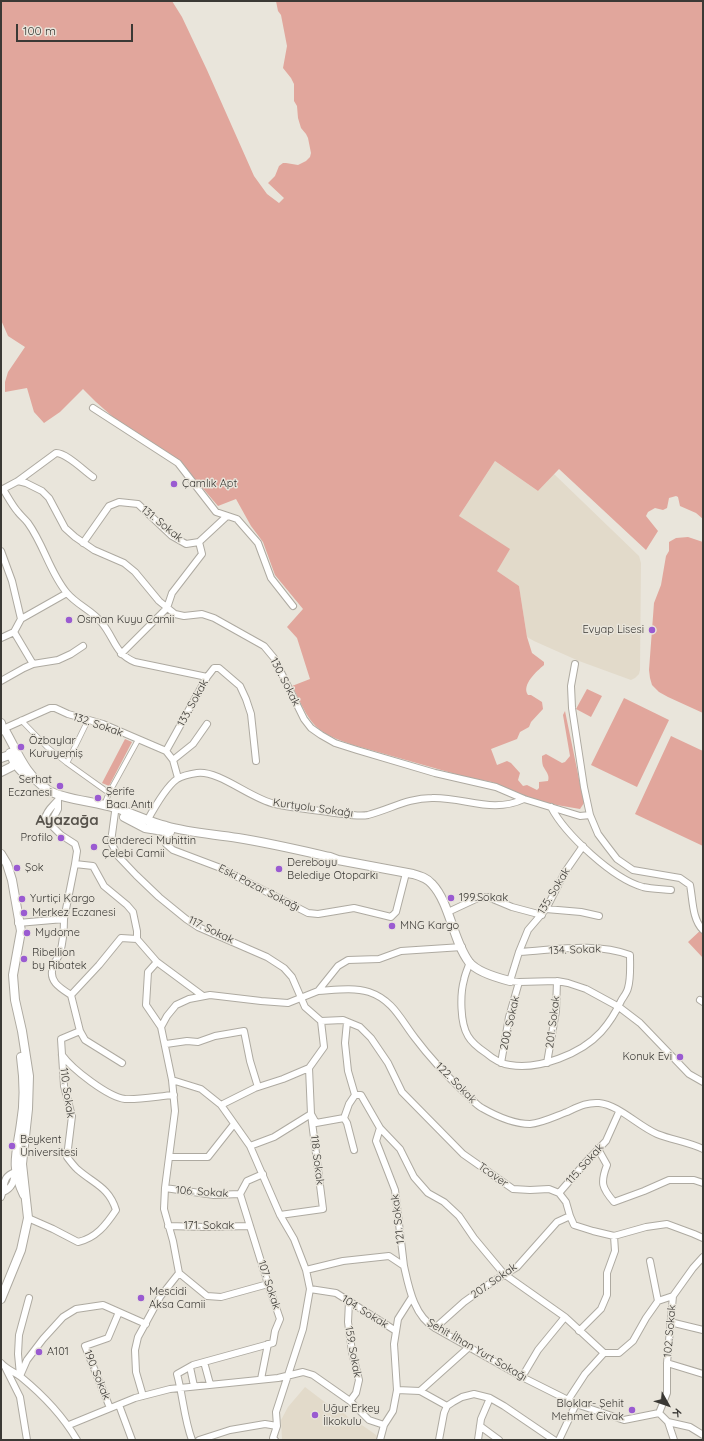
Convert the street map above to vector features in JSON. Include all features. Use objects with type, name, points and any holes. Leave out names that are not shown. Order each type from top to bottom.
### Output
[{"type":"street","points":[[93,408],[178,463],[216,512],[237,519],[258,543],[271,578],[293,606]]},
{"type":"street","points":[[93,477],[68,458],[60,453],[56,453],[18,481],[2,489],[18,512],[28,523],[67,593],[102,622],[121,654],[127,659],[135,662],[207,677]]},
{"type":"street","name":"130. Sokak","points":[[18,481],[26,483],[42,491],[49,498],[65,528],[94,550],[124,563],[135,572],[167,608],[175,614],[184,616],[202,614],[214,618],[264,646],[274,658],[296,704],[311,728],[335,743],[434,773],[496,787],[524,799]]},
{"type":"street","name":"131. Sokak","points":[[83,543],[109,506],[119,502],[138,504],[172,536],[186,544],[199,542],[227,516]]},
{"type":"street","points":[[121,654],[167,608],[172,594],[202,554],[199,542]]},
{"type":"street","points":[[1,551],[12,581],[21,619]]},
{"type":"street","points":[[1,638],[14,632],[21,619],[67,593]]},
{"type":"street","points":[[14,632],[33,664]]},
{"type":"street","points":[[1,681],[15,672],[33,664],[58,660],[83,646]]},
{"type":"street","points":[[575,664],[571,686],[572,708],[584,787],[590,815],[598,834],[617,859],[633,870],[680,878],[690,886],[695,916],[699,926],[703,930]]},
{"type":"street","name":"133. Sokak","points":[[166,751],[207,677],[214,668],[219,668],[240,686],[250,714],[256,761]]},
{"type":"street","name":"132. Sokak","points":[[2,728],[50,708],[55,708],[68,714],[103,724],[166,751]]},
{"type":"street","points":[[21,720],[47,747],[108,793]]},
{"type":"street","points":[[67,763],[88,720]]},
{"type":"street","points":[[173,760],[193,744],[207,724]]},
{"type":"street","points":[[2,728],[3,737],[15,758],[48,790],[59,797],[115,810]]},
{"type":"street","points":[[104,805],[108,793],[138,740]]},
{"type":"street","points":[[146,824],[172,783],[178,778],[173,760],[166,751]]},
{"type":"street","points":[[1,758],[15,758]]},
{"type":"street","points":[[1,772],[15,758]]},
{"type":"street","name":"Kurtyolu Sokağı","points":[[178,778],[205,773],[215,775],[257,797],[274,804],[351,815],[367,815],[419,798],[452,799],[498,806],[515,804],[524,799]]},
{"type":"street","points":[[59,797],[104,805],[146,824],[167,829],[256,841],[307,854],[406,873],[423,878],[431,883],[436,889],[470,962],[490,975],[510,981],[557,981],[586,989],[618,1007],[640,1023],[689,1074],[703,1082]]},
{"type":"street","points":[[59,797],[58,809],[50,824],[61,835],[75,844],[77,851],[64,919],[64,932],[60,953],[52,967],[52,977],[56,986],[71,995],[80,1030],[85,1040],[122,1063]]},
{"type":"street","points":[[524,799],[580,816],[590,815]]},
{"type":"street","points":[[551,807],[561,823],[583,846],[612,870],[644,887],[671,890]]},
{"type":"street","name":"117. Sokak","points":[[115,810],[111,842],[118,856],[136,875],[159,897],[198,927],[267,957],[284,968],[292,977],[299,990],[305,1007],[321,1021]]},
{"type":"street","name":"Eski Pazar Sokağı","points":[[167,829],[166,844],[173,850],[218,867],[308,913],[318,914],[354,908],[392,917],[396,912],[406,873]]},
{"type":"street","name":"135. Sokak","points":[[510,981],[528,930],[546,909],[565,872],[583,846]]},
{"type":"street","points":[[1,854],[7,864],[12,880],[20,931],[20,938],[13,969],[13,986],[29,1076],[28,1109],[23,1156],[19,1172],[15,1180],[9,1189],[2,1194]]},
{"type":"street","points":[[75,864],[93,866],[104,886],[127,905],[133,912],[137,939],[157,962],[203,996]]},
{"type":"street","points":[[448,912],[478,898],[488,897],[512,907],[542,915]]},
{"type":"street","points":[[546,909],[580,912],[599,916]]},
{"type":"street","points":[[18,923],[64,919]]},
{"type":"street","points":[[71,995],[99,965],[121,938],[137,939]]},
{"type":"street","points":[[162,1027],[167,1016],[176,1005],[189,999],[210,995],[261,1002],[288,1003],[318,991],[338,966],[348,960],[379,958],[401,951],[462,947]]},
{"type":"street","name":"134. Sokak","points":[[519,952],[596,947],[619,951],[630,955],[628,988],[618,1007]]},
{"type":"street","points":[[157,962],[148,972],[146,1005],[162,1027],[174,1095],[175,1111],[164,1188],[164,1209],[179,1273],[207,1296],[221,1297],[268,1284]]},
{"type":"street","points":[[470,962],[464,979],[462,996],[463,1023],[468,1036],[481,1050],[501,1063],[510,1066],[526,1066],[547,1063],[578,1049],[593,1040],[609,1022],[618,1007]]},
{"type":"street","name":"201. Sokak","points":[[547,1063],[556,1011],[557,981]]},
{"type":"street","name":"200. Sokak","points":[[501,1063],[509,1017],[520,982]]},
{"type":"street","name":"122. Sokak","points":[[318,991],[351,989],[369,992],[384,999],[398,1012],[414,1037],[436,1063],[480,1107],[498,1116],[521,1123],[531,1124],[585,1104],[597,1103],[609,1105],[657,1134],[703,1149]]},
{"type":"street","name":"Tcover","points":[[321,1021],[343,1020],[360,1027],[371,1038],[388,1063],[402,1092],[463,1154],[513,1189],[548,1189],[559,1193]]},
{"type":"street","points":[[221,1105],[258,1088],[309,1068],[324,1047],[321,1021]]},
{"type":"street","points":[[347,1022],[345,1043],[348,1072],[355,1095]]},
{"type":"street","name":"110. Sokak","points":[[28,1218],[53,1228],[78,1242],[88,1239],[106,1226],[116,1210],[113,1199],[101,1187],[77,1169],[67,1157],[72,1116],[64,1086],[61,1040],[80,1030]]},
{"type":"street","points":[[166,1044],[187,1041],[198,1042],[215,1036],[244,1032],[250,1061],[258,1088]]},
{"type":"street","points":[[62,1055],[69,1064],[87,1078],[115,1096],[124,1099],[174,1095]]},
{"type":"street","name":"118. Sokak","points":[[280,1215],[323,1209],[311,1114],[309,1068]]},
{"type":"street","points":[[172,1080],[201,1089],[221,1105],[250,1146],[280,1215],[294,1239],[306,1270],[310,1289],[303,1329],[276,1412],[277,1426],[273,1438],[274,1440]]},
{"type":"street","points":[[344,1118],[349,1104],[355,1095]]},
{"type":"street","points":[[355,1095],[361,1095],[380,1128],[400,1149],[414,1177],[428,1193],[444,1202],[459,1216],[474,1238],[504,1274],[565,1317],[604,1353],[619,1353],[633,1341],[658,1300],[650,1260]]},
{"type":"street","name":"115. Sokak","points":[[559,1193],[606,1141],[619,1112]]},
{"type":"street","points":[[250,1146],[274,1137],[311,1114],[316,1123],[344,1118]]},
{"type":"street","points":[[344,1118],[347,1123],[354,1150]]},
{"type":"street","points":[[168,1157],[208,1157],[234,1124]]},
{"type":"street","name":"121. Sokak","points":[[380,1128],[376,1141],[395,1190],[404,1266]]},
{"type":"street","points":[[598,1150],[607,1165],[602,1177],[604,1190],[614,1202],[669,1180],[694,1180],[703,1183]]},
{"type":"street","points":[[1,1299],[21,1250],[28,1218],[25,1198],[26,1191],[19,1172]]},
{"type":"street","points":[[240,1194],[247,1181],[263,1174]]},
{"type":"street","name":"106. Sokak","points":[[164,1188],[214,1195],[240,1194]]},
{"type":"street","points":[[559,1193],[566,1202],[574,1225],[614,1236],[646,1227],[667,1224],[703,1238]]},
{"type":"street","name":"107. Sokak","points":[[240,1194],[280,1319],[275,1331],[273,1343],[268,1344]]},
{"type":"street","name":"207. Sokak","points":[[435,1328],[464,1302],[516,1267],[557,1222],[570,1216]]},
{"type":"street","name":"171. Sokak","points":[[168,1226],[250,1226]]},
{"type":"street","points":[[579,1331],[601,1309],[607,1296],[607,1273],[615,1251],[614,1236]]},
{"type":"street","points":[[306,1270],[343,1261],[389,1256],[404,1266]]},
{"type":"street","name":"102. Sokak","points":[[659,1413],[667,1393],[667,1363],[673,1296],[693,1268],[703,1257]]},
{"type":"street","name":"Şehit İlhan Yurt Sokağı","points":[[404,1266],[408,1287],[412,1297],[418,1311],[428,1324],[468,1348],[576,1404],[624,1420],[659,1413]]},
{"type":"street","points":[[143,1396],[136,1372],[135,1350],[138,1337],[160,1297],[179,1273]]},
{"type":"street","name":"104. Sokak","points":[[310,1289],[336,1293],[396,1331]]},
{"type":"street","points":[[658,1300],[673,1296]]},
{"type":"street","points":[[380,1440],[384,1425],[393,1411],[397,1390],[394,1344],[398,1319],[412,1297]]},
{"type":"street","points":[[20,1376],[18,1354],[19,1335],[29,1298]]},
{"type":"street","name":"159. Sokak","points":[[349,1302],[348,1322],[352,1352],[360,1380],[356,1393],[350,1401]]},
{"type":"street","points":[[20,1376],[27,1360],[43,1339],[64,1317],[76,1309],[104,1305],[146,1324]]},
{"type":"street","name":"190. Sokak","points":[[110,1408],[85,1346],[108,1338],[119,1312]]},
{"type":"street","points":[[522,1377],[538,1350],[565,1317]]},
{"type":"street","points":[[670,1322],[703,1330]]},
{"type":"street","points":[[192,1440],[188,1428],[177,1374],[204,1362],[268,1344],[260,1379]]},
{"type":"street","points":[[420,1391],[468,1348]]},
{"type":"street","points":[[568,1400],[585,1374],[604,1353]]},
{"type":"street","points":[[204,1362],[210,1384]]},
{"type":"street","points":[[1,1363],[6,1369],[20,1397],[27,1440]]},
{"type":"street","points":[[667,1363],[703,1374]]},
{"type":"street","points":[[190,1367],[194,1386]]},
{"type":"street","points":[[6,1369],[20,1376],[50,1403],[69,1425],[77,1440]]},
{"type":"street","points":[[69,1425],[143,1396],[194,1386],[260,1379],[303,1372],[313,1375],[350,1401],[369,1420],[384,1425]]},
{"type":"street","points":[[397,1390],[420,1391],[447,1406]]},
{"type":"street","points":[[439,1440],[444,1413],[447,1406],[462,1397],[474,1394],[490,1398],[504,1406],[554,1440]]},
{"type":"street","points":[[478,1440],[481,1419],[490,1398]]},
{"type":"street","points":[[559,1440],[576,1404]]},
{"type":"street","points":[[119,1405],[132,1440]]},
{"type":"street","points":[[659,1413],[668,1422],[674,1440]]},
{"type":"street","points":[[668,1422],[690,1427],[703,1435]]},
{"type":"street","points":[[198,1440],[230,1430],[258,1425],[265,1424],[277,1426]]},
{"type":"street","points":[[480,1426],[499,1440]]},
{"type":"shaded area","points":[[1,1],[172,1],[182,17],[207,70],[254,176],[267,194],[279,203],[284,198],[268,183],[275,176],[279,166],[283,163],[298,165],[306,161],[310,157],[311,153],[308,138],[301,128],[298,118],[297,106],[294,101],[294,84],[283,68],[287,46],[281,15],[278,11],[276,1],[703,1],[703,519],[696,513],[680,506],[678,497],[676,496],[669,498],[667,508],[663,510],[655,508],[648,512],[646,516],[658,531],[646,550],[559,469],[538,491],[495,461],[459,516],[510,549],[497,571],[519,586],[527,637],[532,653],[544,662],[544,665],[531,678],[526,691],[528,695],[531,695],[542,702],[543,709],[531,722],[529,727],[520,732],[517,739],[491,749],[497,765],[507,761],[511,763],[520,773],[518,780],[523,786],[527,785],[537,790],[539,788],[539,782],[548,781],[548,777],[542,762],[542,756],[546,754],[562,763],[565,762],[570,756],[563,715],[565,711],[584,803],[580,809],[551,804],[522,796],[492,782],[466,777],[353,745],[320,730],[309,718],[292,686],[310,679],[297,638],[287,627],[303,609],[275,575],[263,542],[251,526],[236,499],[218,506],[182,464],[113,417],[83,389],[60,412],[44,423],[34,412],[27,388],[5,392],[5,382],[8,372],[25,347],[8,336],[1,320]]},
{"type":"shaded area","points":[[495,461],[538,491],[554,474],[639,556],[641,563],[640,670],[639,674],[635,678],[631,680],[579,661],[527,637],[519,586],[497,571],[459,516]]},
{"type":"shaded area","points":[[688,537],[703,542],[703,713],[659,692],[652,685],[649,670],[654,603],[661,585],[666,556],[669,551],[669,542],[676,538]]},
{"type":"shaded area","points":[[587,689],[602,696],[591,717],[576,709]]},
{"type":"shaded area","points":[[624,698],[669,720],[637,787],[591,765]]},
{"type":"shaded area","points":[[671,736],[703,751],[703,846],[635,814]]},
{"type":"shaded area","points":[[125,739],[132,742],[109,786],[102,783]]},
{"type":"shaded area","points":[[703,928],[703,958],[688,942]]},
{"type":"shaded area","name":"Uğur Erkey İlkokulu","points":[[305,1387],[330,1406],[342,1411],[353,1422],[359,1423],[379,1437],[379,1440],[282,1440],[281,1420],[288,1407]]},
{"type":"place","name":"Çamlık Apt","points":[[174,484]]},
{"type":"place","name":"Osman Kuyu Camii","points":[[69,620]]},
{"type":"place","name":"Evyap Lisesi","points":[[652,630]]},
{"type":"place","name":"Özbaylar Kuruyemiş","points":[[21,747]]},
{"type":"place","name":"Serhat Eczanesi","points":[[60,786]]},
{"type":"place","name":"Şerife Bacı Anıtı","points":[[98,798]]},
{"type":"place","name":"Profilo","points":[[61,838]]},
{"type":"place","name":"Cendereci Muhittin Çelebi Camii","points":[[94,847]]},
{"type":"place","name":"Şok","points":[[17,868]]},
{"type":"place","name":"Dereboyu Belediye Otoparkı","points":[[279,869]]},
{"type":"place","name":"199.Sokak","points":[[451,898]]},
{"type":"place","name":"Yurtiçi Kargo","points":[[22,899]]},
{"type":"place","name":"Merkez Eczanesi","points":[[24,913]]},
{"type":"place","name":"MNG Kargo","points":[[392,926]]},
{"type":"place","name":"Mydome","points":[[27,933]]},
{"type":"place","name":"Ribellion by Ribatek","points":[[24,959]]},
{"type":"place","name":"Konuk Evi","points":[[680,1057]]},
{"type":"place","name":"Beykent Üniversitesi","points":[[12,1146]]},
{"type":"place","name":"Mescidi Aksa Camii","points":[[141,1298]]},
{"type":"place","name":"A101","points":[[39,1352]]},
{"type":"place","name":"Bloklar- Şehit Mehmet Civak","points":[[632,1410]]},
{"type":"place","name":"Uğur Erkey İlkokulu","points":[[315,1415]]},
{"type":"district","name":"Ayazağa","points":[[67,820]]}]
